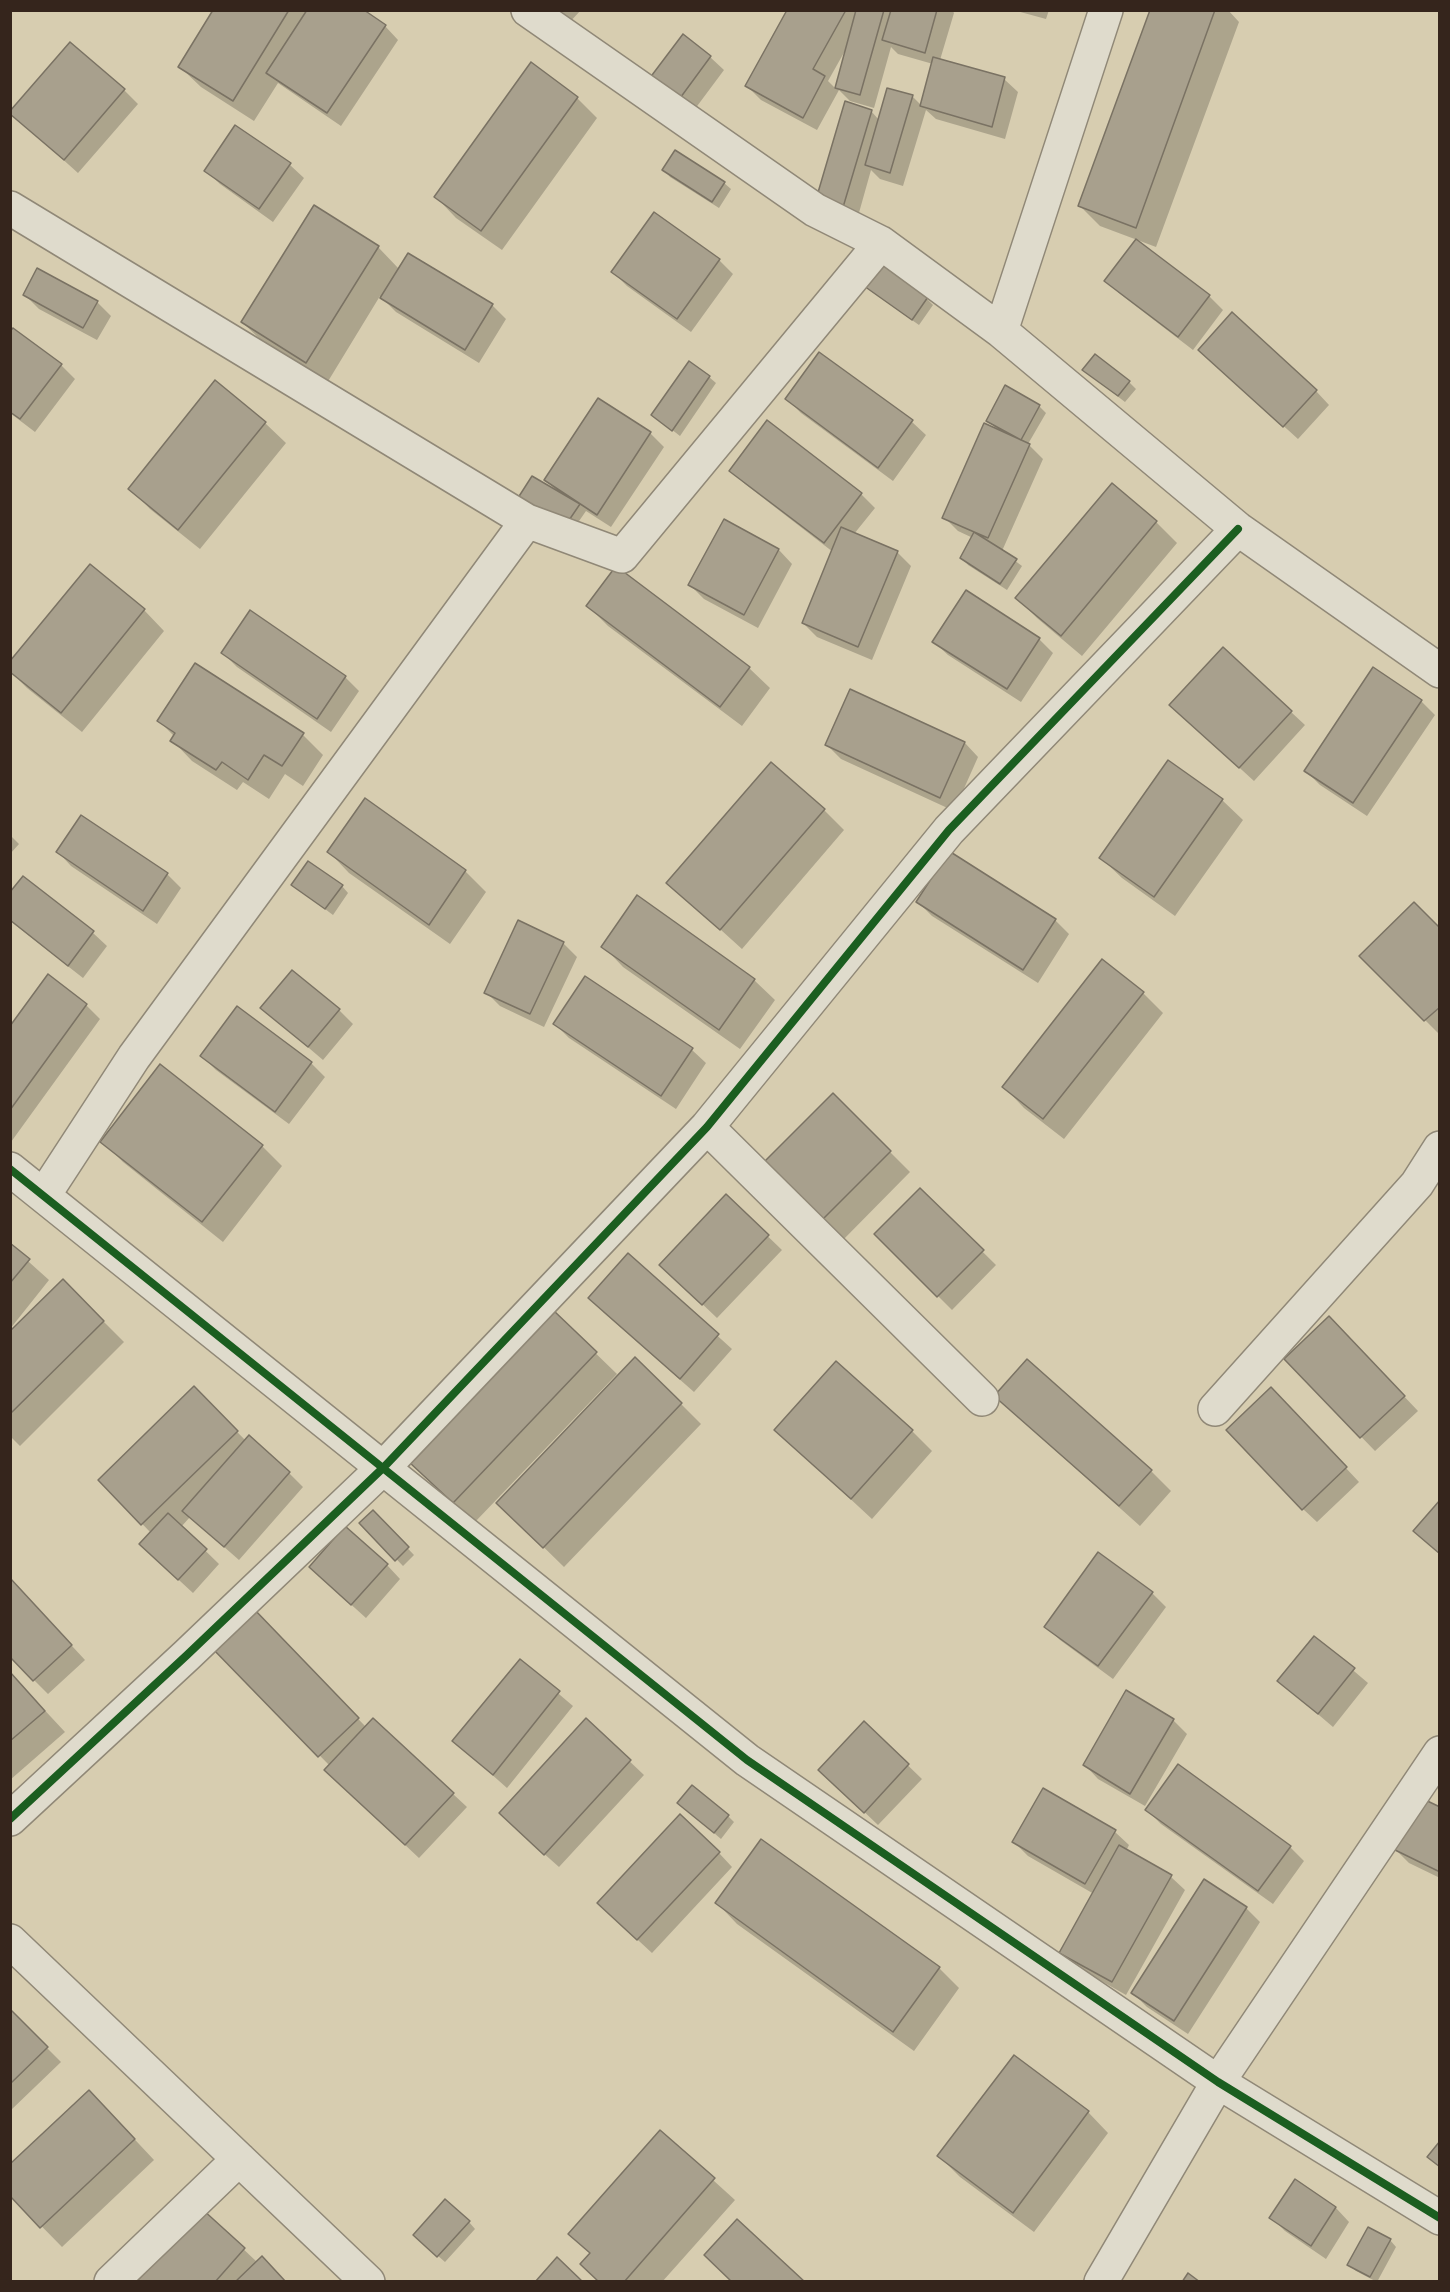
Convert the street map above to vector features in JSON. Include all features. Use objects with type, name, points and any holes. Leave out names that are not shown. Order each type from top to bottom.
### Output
[{"type":"street","points":[[528,10],[815,210],[881,243],[1001,331],[1238,529],[1440,671]]},
{"type":"street","points":[[1001,331],[1106,10]]},
{"type":"street","points":[[10,208],[527,521],[622,556],[881,243]]},
{"type":"street","points":[[44,1195],[134,1057],[527,521]]},
{"type":"street","points":[[10,1819],[187,1655],[384,1467],[708,1127],[950,831],[1238,529]]},
{"type":"street","points":[[708,1127],[982,1399]]},
{"type":"street","points":[[1215,1409],[1417,1184],[1440,1148]]},
{"type":"street","points":[[10,1168],[747,1760],[1218,2082],[1440,2218]]},
{"type":"street","points":[[1101,2282],[1218,2082],[1440,1754]]},
{"type":"street","points":[[10,1941],[368,2282]]},
{"type":"street","points":[[111,2282],[239,2159]]},
{"type":"building","points":[[213,10],[289,10],[233,101],[178,67]]},
{"type":"building","points":[[307,10],[364,10],[386,25],[327,113],[266,73]]},
{"type":"building","points":[[787,10],[846,10],[813,69],[825,76],[803,118],[745,86]]},
{"type":"building","points":[[856,10],[884,10],[860,95],[835,88]]},
{"type":"building","points":[[891,10],[937,10],[925,53],[882,40]]},
{"type":"building","points":[[1150,10],[1215,10],[1136,228],[1078,206]]},
{"type":"building","points":[[683,34],[711,56],[675,105],[646,83]]},
{"type":"building","points":[[70,42],[125,89],[64,160],[10,114],[10,111]]},
{"type":"building","points":[[933,57],[1005,77],[992,127],[920,106]]},
{"type":"building","points":[[531,62],[578,97],[481,231],[434,197]]},
{"type":"building","points":[[887,88],[913,95],[890,173],[865,165]]},
{"type":"building","points":[[845,101],[872,110],[841,214],[814,206]]},
{"type":"building","points":[[235,125],[291,163],[259,209],[204,171]]},
{"type":"building","points":[[675,150],[725,182],[712,202],[662,170]]},
{"type":"building","points":[[314,205],[379,246],[306,363],[241,322]]},
{"type":"building","points":[[654,212],[720,259],[677,319],[611,272]]},
{"type":"building","points":[[1136,239],[1210,295],[1178,337],[1104,281]]},
{"type":"building","points":[[408,253],[493,304],[465,350],[380,298]]},
{"type":"building","points":[[880,263],[928,297],[912,320],[864,286]]},
{"type":"building","points":[[37,268],[98,301],[83,328],[23,295]]},
{"type":"building","points":[[1232,312],[1317,390],[1283,427],[1198,350]]},
{"type":"building","points":[[13,328],[62,364],[20,419],[10,412],[10,331]]},
{"type":"building","points":[[819,352],[913,420],[878,468],[785,399]]},
{"type":"building","points":[[1095,354],[1130,381],[1118,396],[1082,370]]},
{"type":"building","points":[[689,361],[710,376],[672,431],[651,415]]},
{"type":"building","points":[[215,380],[266,422],[178,530],[128,489]]},
{"type":"building","points":[[1005,385],[1040,405],[1021,440],[986,421]]},
{"type":"building","points":[[598,398],[651,432],[597,515],[544,480]]},
{"type":"building","points":[[767,420],[862,493],[824,543],[729,471]]},
{"type":"building","points":[[984,423],[1030,444],[988,538],[942,518]]},
{"type":"building","points":[[532,476],[580,504],[561,532],[516,501]]},
{"type":"building","points":[[1112,483],[1157,521],[1061,636],[1015,598]]},
{"type":"building","points":[[724,519],[779,549],[744,615],[688,585]]},
{"type":"building","points":[[841,527],[898,551],[858,647],[802,623]]},
{"type":"building","points":[[974,532],[1017,559],[1000,584],[960,558]]},
{"type":"building","points":[[90,564],[145,609],[61,713],[10,672],[10,661]]},
{"type":"building","points":[[616,566],[750,667],[720,707],[586,606]]},
{"type":"building","points":[[966,590],[1040,638],[1007,689],[932,642]]},
{"type":"building","points":[[250,610],[346,676],[317,719],[221,653]]},
{"type":"building","points":[[1223,647],[1292,711],[1239,768],[1169,705]]},
{"type":"building","points":[[195,663],[304,733],[282,766],[264,755],[248,780],[222,762],[216,770],[170,741],[175,733],[157,721]]},
{"type":"building","points":[[1373,667],[1422,700],[1353,803],[1304,771]]},
{"type":"building","points":[[850,689],[965,742],[940,798],[825,745]]},
{"type":"building","points":[[1168,760],[1223,799],[1154,897],[1099,858]]},
{"type":"building","points":[[771,762],[825,809],[720,930],[666,883]]},
{"type":"building","points":[[365,798],[466,870],[429,925],[327,852]]},
{"type":"building","points":[[81,815],[168,873],[143,911],[56,852]]},
{"type":"building","points":[[949,851],[1056,919],[1023,970],[916,902]]},
{"type":"building","points":[[308,861],[343,885],[325,909],[291,885]]},
{"type":"building","points":[[23,876],[94,931],[68,966],[10,920],[10,892]]},
{"type":"building","points":[[637,895],[755,979],[719,1030],[601,947]]},
{"type":"building","points":[[1414,902],[1440,928],[1440,1007],[1424,1021],[1359,956]]},
{"type":"building","points":[[518,920],[564,942],[530,1014],[484,993]]},
{"type":"building","points":[[1102,959],[1144,992],[1043,1119],[1002,1087]]},
{"type":"building","points":[[292,970],[340,1009],[308,1047],[260,1008]]},
{"type":"building","points":[[48,974],[87,1004],[10,1110],[10,1026]]},
{"type":"building","points":[[585,976],[693,1048],[661,1096],[553,1024]]},
{"type":"building","points":[[237,1006],[312,1062],[275,1112],[200,1056]]},
{"type":"building","points":[[160,1064],[263,1145],[202,1222],[100,1142]]},
{"type":"building","points":[[833,1093],[891,1151],[818,1224],[760,1166]]},
{"type":"building","points":[[920,1188],[984,1250],[937,1297],[874,1234]]},
{"type":"building","points":[[726,1194],[769,1235],[702,1305],[659,1265]]},
{"type":"building","points":[[10,1243],[30,1259],[10,1283]]},
{"type":"building","points":[[628,1253],[719,1334],[680,1379],[588,1298]]},
{"type":"building","points":[[63,1279],[104,1321],[10,1414],[10,1331]]},
{"type":"building","points":[[553,1310],[597,1352],[453,1503],[409,1462]]},
{"type":"building","points":[[1329,1316],[1405,1396],[1360,1438],[1284,1359]]},
{"type":"building","points":[[635,1357],[682,1403],[543,1548],[496,1503]]},
{"type":"building","points":[[1027,1359],[1152,1470],[1119,1506],[994,1396]]},
{"type":"building","points":[[836,1361],[913,1430],[851,1499],[774,1430]]},
{"type":"building","points":[[194,1386],[238,1431],[141,1525],[98,1480]]},
{"type":"building","points":[[1271,1387],[1347,1467],[1302,1510],[1226,1430]]},
{"type":"building","points":[[249,1435],[290,1472],[224,1547],[182,1511]]},
{"type":"building","points":[[1440,1500],[1440,1554],[1413,1531]]},
{"type":"building","points":[[373,1510],[409,1547],[395,1561],[359,1523]]},
{"type":"building","points":[[168,1513],[207,1549],[178,1580],[139,1544]]},
{"type":"building","points":[[345,1526],[388,1564],[351,1605],[309,1567]]},
{"type":"building","points":[[1098,1552],[1153,1592],[1098,1666],[1044,1627]]},
{"type":"building","points":[[10,1578],[72,1645],[33,1681],[10,1657]]},
{"type":"building","points":[[253,1608],[359,1718],[318,1757],[212,1648]]},
{"type":"building","points":[[1314,1636],[1355,1668],[1318,1714],[1277,1681]]},
{"type":"building","points":[[520,1659],[560,1691],[493,1775],[452,1741]]},
{"type":"building","points":[[10,1672],[45,1711],[10,1741]]},
{"type":"building","points":[[1126,1690],[1174,1719],[1130,1794],[1083,1765]]},
{"type":"building","points":[[373,1718],[454,1793],[405,1845],[324,1770]]},
{"type":"building","points":[[586,1718],[631,1760],[544,1855],[499,1813]]},
{"type":"building","points":[[864,1721],[909,1764],[864,1813],[818,1770]]},
{"type":"building","points":[[1178,1764],[1291,1846],[1258,1891],[1145,1810]]},
{"type":"building","points":[[692,1785],[729,1815],[714,1833],[677,1803]]},
{"type":"building","points":[[1043,1788],[1116,1830],[1085,1884],[1012,1842]]},
{"type":"building","points":[[1419,1797],[1440,1807],[1440,1872],[1393,1849]]},
{"type":"building","points":[[680,1814],[720,1852],[637,1940],[597,1903]]},
{"type":"building","points":[[761,1839],[940,1967],[893,2032],[715,1903]]},
{"type":"building","points":[[1119,1845],[1172,1875],[1112,1982],[1059,1953]]},
{"type":"building","points":[[1204,1879],[1247,1907],[1174,2021],[1131,1993]]},
{"type":"building","points":[[10,2009],[48,2047],[10,2084]]},
{"type":"building","points":[[1014,2055],[1089,2111],[1013,2213],[937,2156]]},
{"type":"building","points":[[89,2090],[135,2139],[40,2228],[10,2196],[10,2164]]},
{"type":"building","points":[[660,2130],[715,2178],[624,2282],[599,2282],[580,2264],[590,2253],[568,2234]]},
{"type":"building","points":[[1440,2141],[1440,2167],[1427,2157]]},
{"type":"building","points":[[1295,2179],[1336,2207],[1311,2246],[1269,2218]]},
{"type":"building","points":[[445,2199],[470,2221],[437,2257],[413,2235]]},
{"type":"building","points":[[202,2209],[245,2248],[215,2282],[136,2282]]},
{"type":"building","points":[[737,2219],[805,2282],[732,2282],[704,2255]]},
{"type":"building","points":[[1368,2227],[1391,2239],[1370,2277],[1347,2265]]},
{"type":"building","points":[[262,2256],[286,2282],[235,2282]]},
{"type":"building","points":[[557,2257],[583,2282],[535,2282]]},
{"type":"building","points":[[1188,2273],[1200,2282],[1182,2282]]},
{"type":"cycle path","points":[[10,1819],[187,1655],[384,1467],[707,1127],[949,830],[1238,529]]},
{"type":"cycle path","points":[[10,1169],[747,1760],[1218,2082],[1440,2218]]}]
